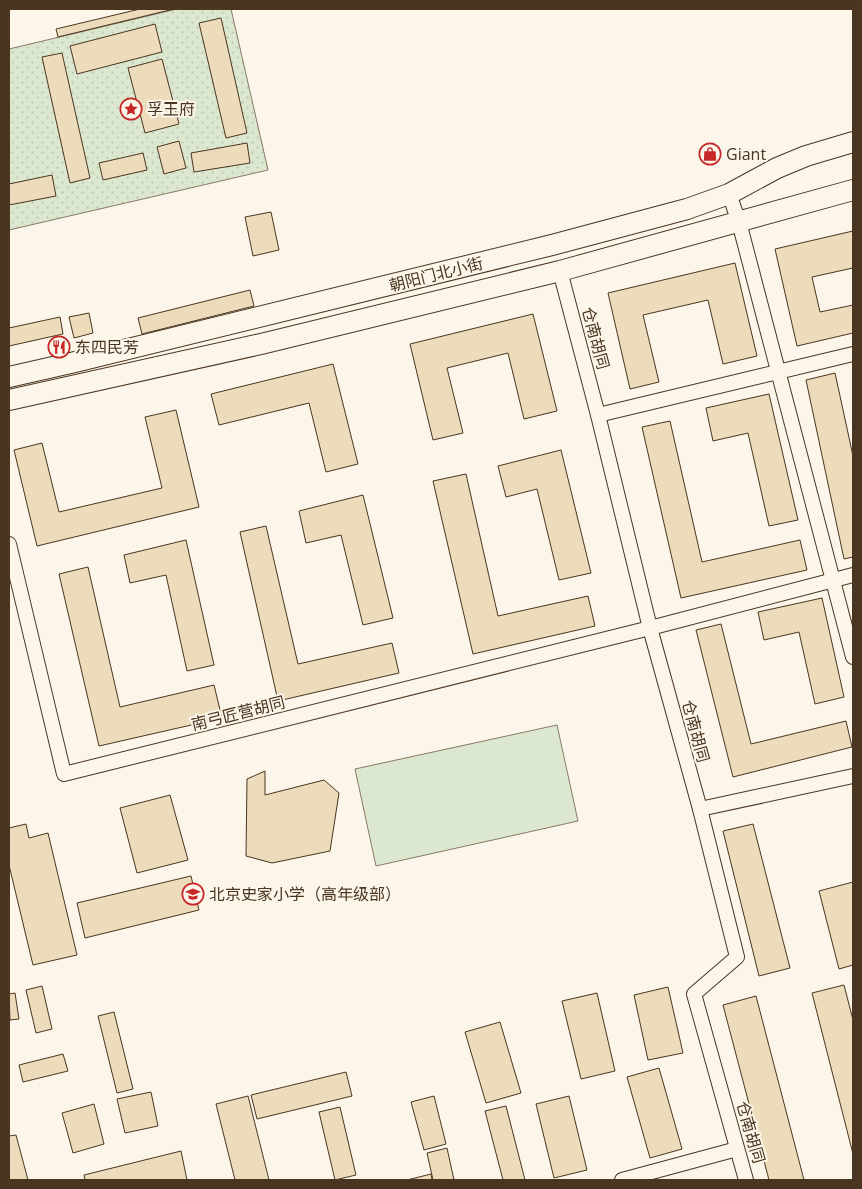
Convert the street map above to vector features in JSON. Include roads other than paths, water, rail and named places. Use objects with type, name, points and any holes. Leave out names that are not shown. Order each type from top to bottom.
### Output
[{"type":"main road","name":"朝阳门北小街","points":[[9,377],[552,245],[687,209],[729,194],[784,165],[806,156],[853,142]]},
{"type":"main road","name":"朝阳门北小街","points":[[9,400],[261,344],[560,271],[853,190]]},
{"type":"street","points":[[729,194],[739,222],[853,657]]},
{"type":"street","name":"仓南胡同","points":[[560,271],[598,415],[650,628],[700,809],[737,957],[694,994],[746,1180]]},
{"type":"street","points":[[598,415],[853,354]]},
{"type":"street","name":"南弓匠营胡同","points":[[9,544],[64,774],[650,628]]},
{"type":"street","points":[[650,628],[853,575]]},
{"type":"street","points":[[700,809],[853,776]]},
{"type":"street","points":[[622,1180],[737,1149]]},
{"type":"place","name":"孚王府","points":[[131,109]]},
{"type":"place","name":"Giant","points":[[710,154]]},
{"type":"place","name":"东四民芳","points":[[59,347]]},
{"type":"place","name":"北京史家小学（高年级部）","points":[[193,894]]}]
